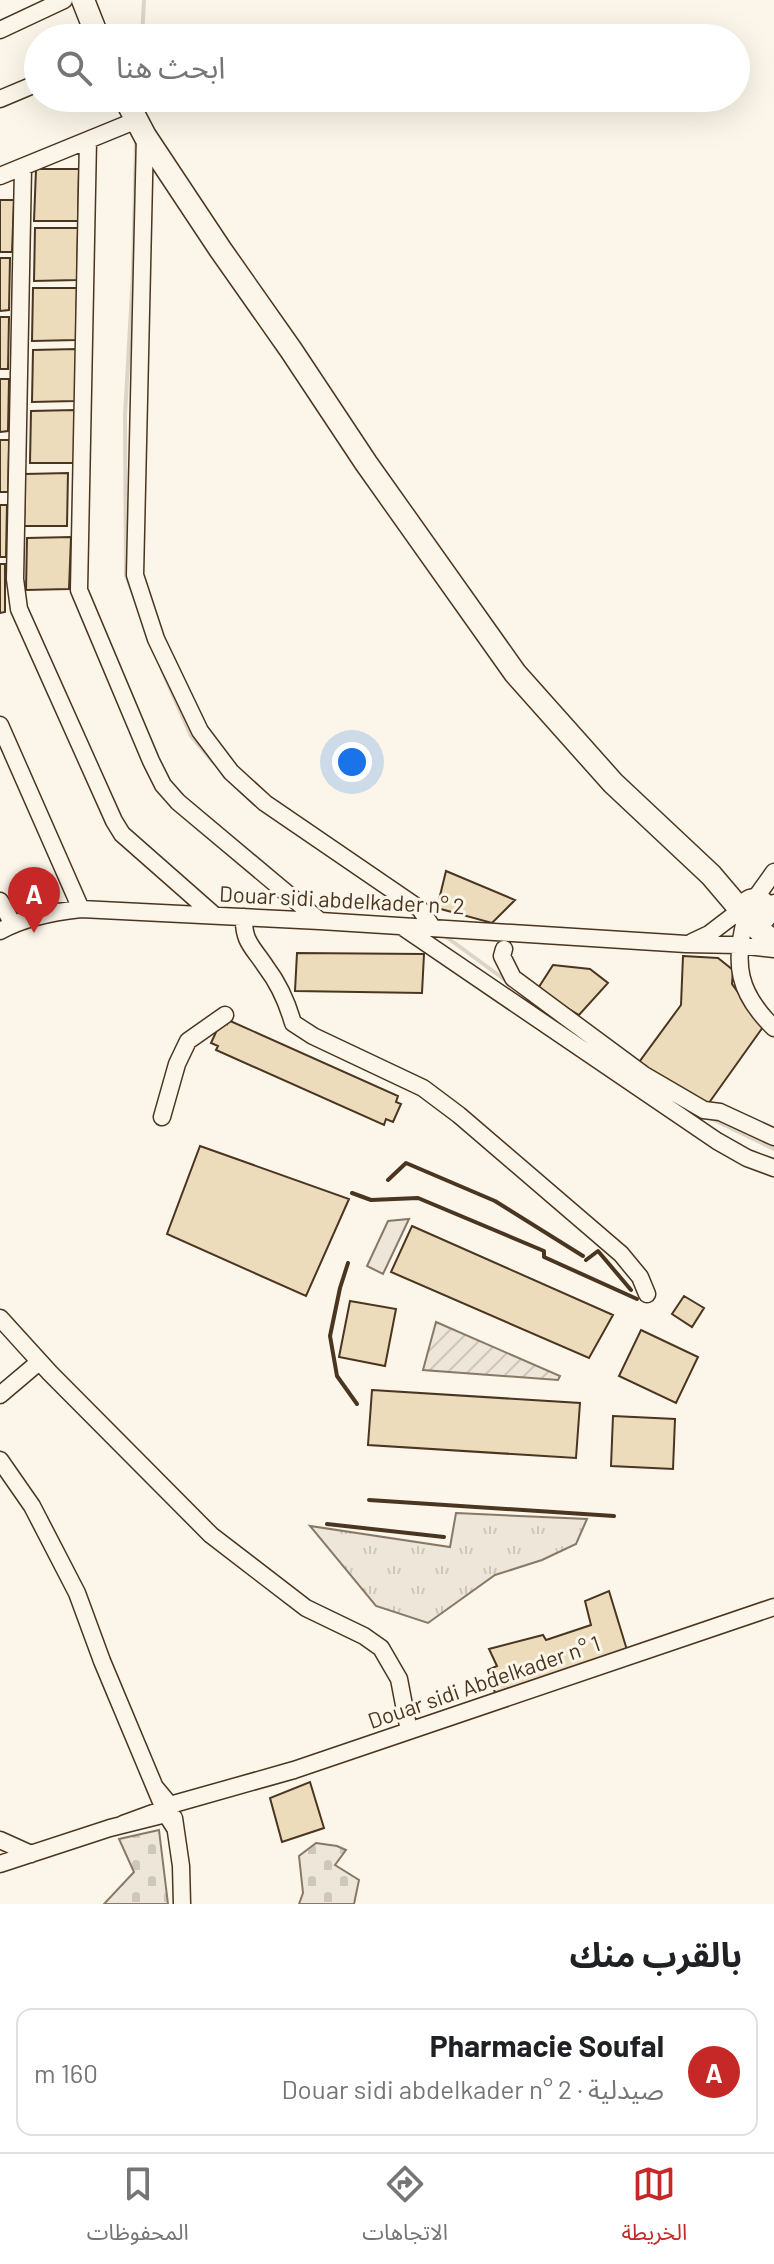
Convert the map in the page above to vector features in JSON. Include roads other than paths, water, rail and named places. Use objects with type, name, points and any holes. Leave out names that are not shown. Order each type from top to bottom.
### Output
[{"type":"main road","points":[[83,0],[92,24]]},
{"type":"main road","points":[[132,112],[220,249],[515,673],[613,783],[711,875],[757,910],[774,941]]},
{"type":"street","points":[[0,30],[64,0]]},
{"type":"street","points":[[0,99],[24,89]]},
{"type":"street","points":[[1,172],[23,168],[88,140],[141,128],[135,575],[156,639],[200,731],[231,772],[265,803],[420,909],[433,928]]},
{"type":"street","points":[[88,140],[79,590],[163,785],[178,802],[320,921]]},
{"type":"street","points":[[23,168],[15,579],[19,609],[122,834],[214,915]]},
{"type":"street","points":[[0,725],[81,909]]},
{"type":"street","points":[[774,872],[739,945],[739,965],[747,992],[755,1007],[774,1028]]},
{"type":"street","points":[[0,901],[6,927]]},
{"type":"street","name":"Douar sidi abdelkader n° 2","points":[[6,927],[52,912],[81,909],[774,949]]},
{"type":"street","points":[[686,944],[757,910]]},
{"type":"street","points":[[244,917],[243,932],[287,1001],[293,1023],[313,1036],[423,1088],[459,1115],[621,1254],[640,1277],[647,1294]]},
{"type":"street","points":[[403,927],[717,1141],[747,1158],[774,1168]]},
{"type":"street","points":[[504,949],[502,956],[513,978],[644,1075],[704,1110],[720,1112],[774,1137]]},
{"type":"street","points":[[162,1117],[177,1064],[188,1041],[225,1015]]},
{"type":"street","points":[[0,1318],[39,1362],[211,1535],[306,1608],[364,1636],[381,1648],[399,1679],[409,1731]]},
{"type":"street","points":[[0,1395],[39,1362]]},
{"type":"street","points":[[0,1460],[32,1506],[77,1593],[155,1787],[170,1814],[181,1866],[182,1904]]},
{"type":"street","name":"Douar sidi Abdelkader n° 1","points":[[0,1864],[123,1824],[170,1814],[207,1794],[294,1770],[774,1607]]},
{"type":"street","points":[[0,1840],[31,1854]]},
{"type":"waterway","points":[[143,24],[144,0]]},
{"type":"waterway","points":[[135,599],[126,575],[125,416],[136,143]]},
{"type":"waterway","points":[[162,670],[191,736],[214,763]]},
{"type":"waterway","points":[[445,936],[508,982]]},
{"type":"waterway","points":[[708,1117],[774,1149]]},
{"type":"place","name":"Pharmacie Soufal","points":[[34,933]]}]
